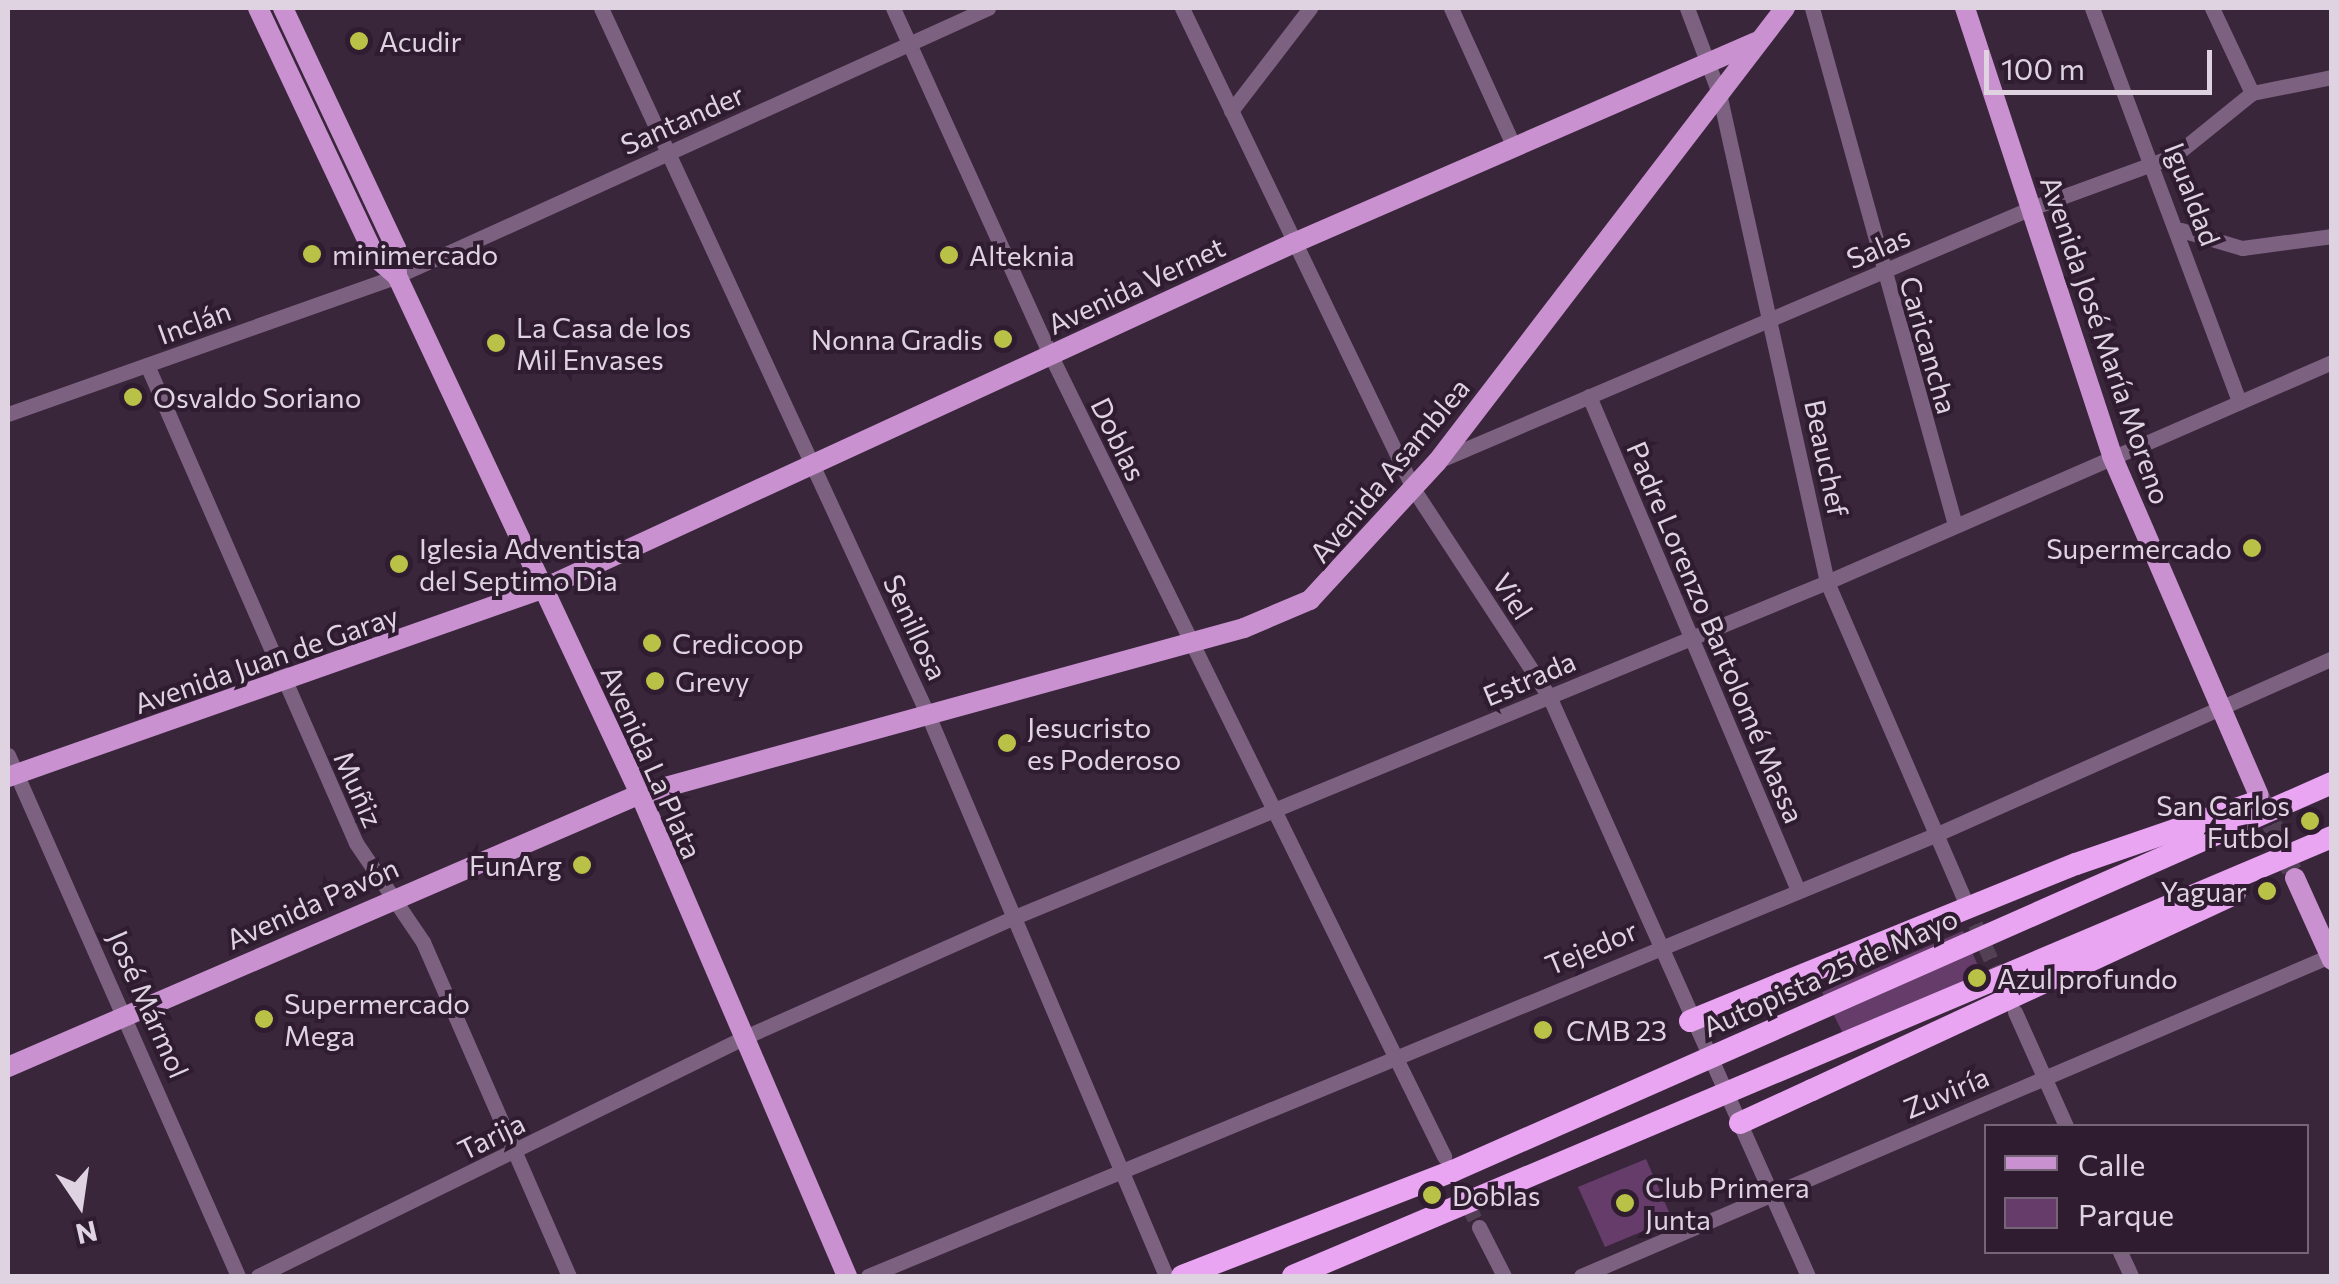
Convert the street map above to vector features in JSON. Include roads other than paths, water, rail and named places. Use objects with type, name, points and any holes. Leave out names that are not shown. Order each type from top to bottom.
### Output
[{"type":"highway","points":[[1690,1021],[2076,864],[2332,780]]},
{"type":"highway","name":"Autopista 25 de Mayo","points":[[1182,1276],[1454,1171],[2332,780]]},
{"type":"highway","points":[[1293,1276],[2332,837]]},
{"type":"highway","points":[[1740,1123],[2332,847]]},
{"type":"main road","name":"Avenida La Plata","points":[[260,8],[375,258],[397,276]]},
{"type":"main road","name":"Avenida La Plata","points":[[283,8],[396,248],[397,276],[640,794],[847,1276]]},
{"type":"main road","name":"Avenida Asamblea","points":[[640,794],[1189,643],[1310,600],[1437,462],[1785,8]]},
{"type":"main road","name":"Avenida José María Moreno","points":[[1965,8],[2112,456],[2259,795]]},
{"type":"main road","name":"Avenida Vernet","points":[[542,590],[1294,243],[1758,42]]},
{"type":"main road","name":"Avenida Juan de Garay","points":[[10,769],[285,683],[542,590]]},
{"type":"main road","name":"Avenida Pavón","points":[[8,1067],[640,794]]},
{"type":"main road","points":[[2295,878],[2331,957]]},
{"type":"street","name":"Senillosa","points":[[601,8],[928,715],[1166,1276]]},
{"type":"street","name":"Doblas","points":[[893,8],[1050,354],[1444,1156]]},
{"type":"street","name":"Santander","points":[[397,276],[988,8]]},
{"type":"street","name":"Viel","points":[[1182,8],[1414,490],[1549,696],[1690,1021],[1808,1276]]},
{"type":"street","points":[[1231,111],[1310,8]]},
{"type":"street","points":[[1451,8],[1514,147]]},
{"type":"street","name":"Beauchef","points":[[1687,8],[1719,93],[1827,582],[1966,903]]},
{"type":"street","name":"Caricancha","points":[[1812,8],[1882,273],[1954,521]]},
{"type":"street","name":"Igualdad","points":[[2092,8],[2181,230],[2239,402]]},
{"type":"street","points":[[2212,8],[2252,93]]},
{"type":"street","name":"Salas","points":[[1437,462],[2029,208],[2174,156],[2252,93],[2332,76]]},
{"type":"street","points":[[2181,230],[2242,248],[2332,236]]},
{"type":"street","name":"Inclán","points":[[8,414],[397,276]]},
{"type":"street","name":"Estrada","points":[[745,1037],[1012,918],[1274,814],[1827,582],[1954,521],[2332,362]]},
{"type":"street","name":"Muñiz","points":[[147,365],[356,843],[423,942],[569,1276]]},
{"type":"street","name":"Padre Lorenzo Bartolomé Massa","points":[[1589,396],[1797,888]]},
{"type":"street","name":"Tejedor","points":[[868,1276],[1935,834],[2332,658]]},
{"type":"street","name":"José Mármol","points":[[10,769],[128,1014],[238,1276]]},
{"type":"street","name":"Zuviría","points":[[1582,1276],[2331,957]]},
{"type":"street","points":[[2015,1012],[2065,1124]]},
{"type":"street","name":"Tarija","points":[[258,1276],[745,1037]]},
{"type":"street","points":[[1479,1227],[1504,1276]]},
{"type":"tunnel","points":[[2260,797],[2295,878]]},
{"type":"tunnel","points":[[1966,903],[2003,986]]},
{"type":"tunnel","points":[[1448,1164],[1479,1227]]},
{"type":"place","name":"Acudir","points":[[359,41]]},
{"type":"place","name":"minimercado","points":[[312,254]]},
{"type":"place","name":"Alteknia","points":[[949,255]]},
{"type":"place","name":"Nonna Gradis","points":[[1003,339]]},
{"type":"place","name":"La Casa de los Mil Envases","points":[[496,343]]},
{"type":"place","name":"Osvaldo Soriano","points":[[133,397]]},
{"type":"place","name":"Supermercado","points":[[2252,548]]},
{"type":"place","name":"Iglesia Adventista del Septimo Dia","points":[[399,564]]},
{"type":"place","name":"Credicoop","points":[[652,643]]},
{"type":"place","name":"Grevy","points":[[655,681]]},
{"type":"place","name":"Jesucristo es Poderoso","points":[[1007,743]]},
{"type":"place","name":"San Carlos Futbol","points":[[2310,821]]},
{"type":"place","name":"FunArg","points":[[582,865]]},
{"type":"place","name":"Yaguar","points":[[2267,891]]},
{"type":"place","name":"Azul profundo","points":[[1977,978]]},
{"type":"place","name":"Supermercado Mega","points":[[264,1019]]},
{"type":"place","name":"CMB 23","points":[[1543,1030]]},
{"type":"place","name":"Doblas","points":[[1432,1195]]},
{"type":"place","name":"Club Primera Junta","points":[[1625,1203]]}]
